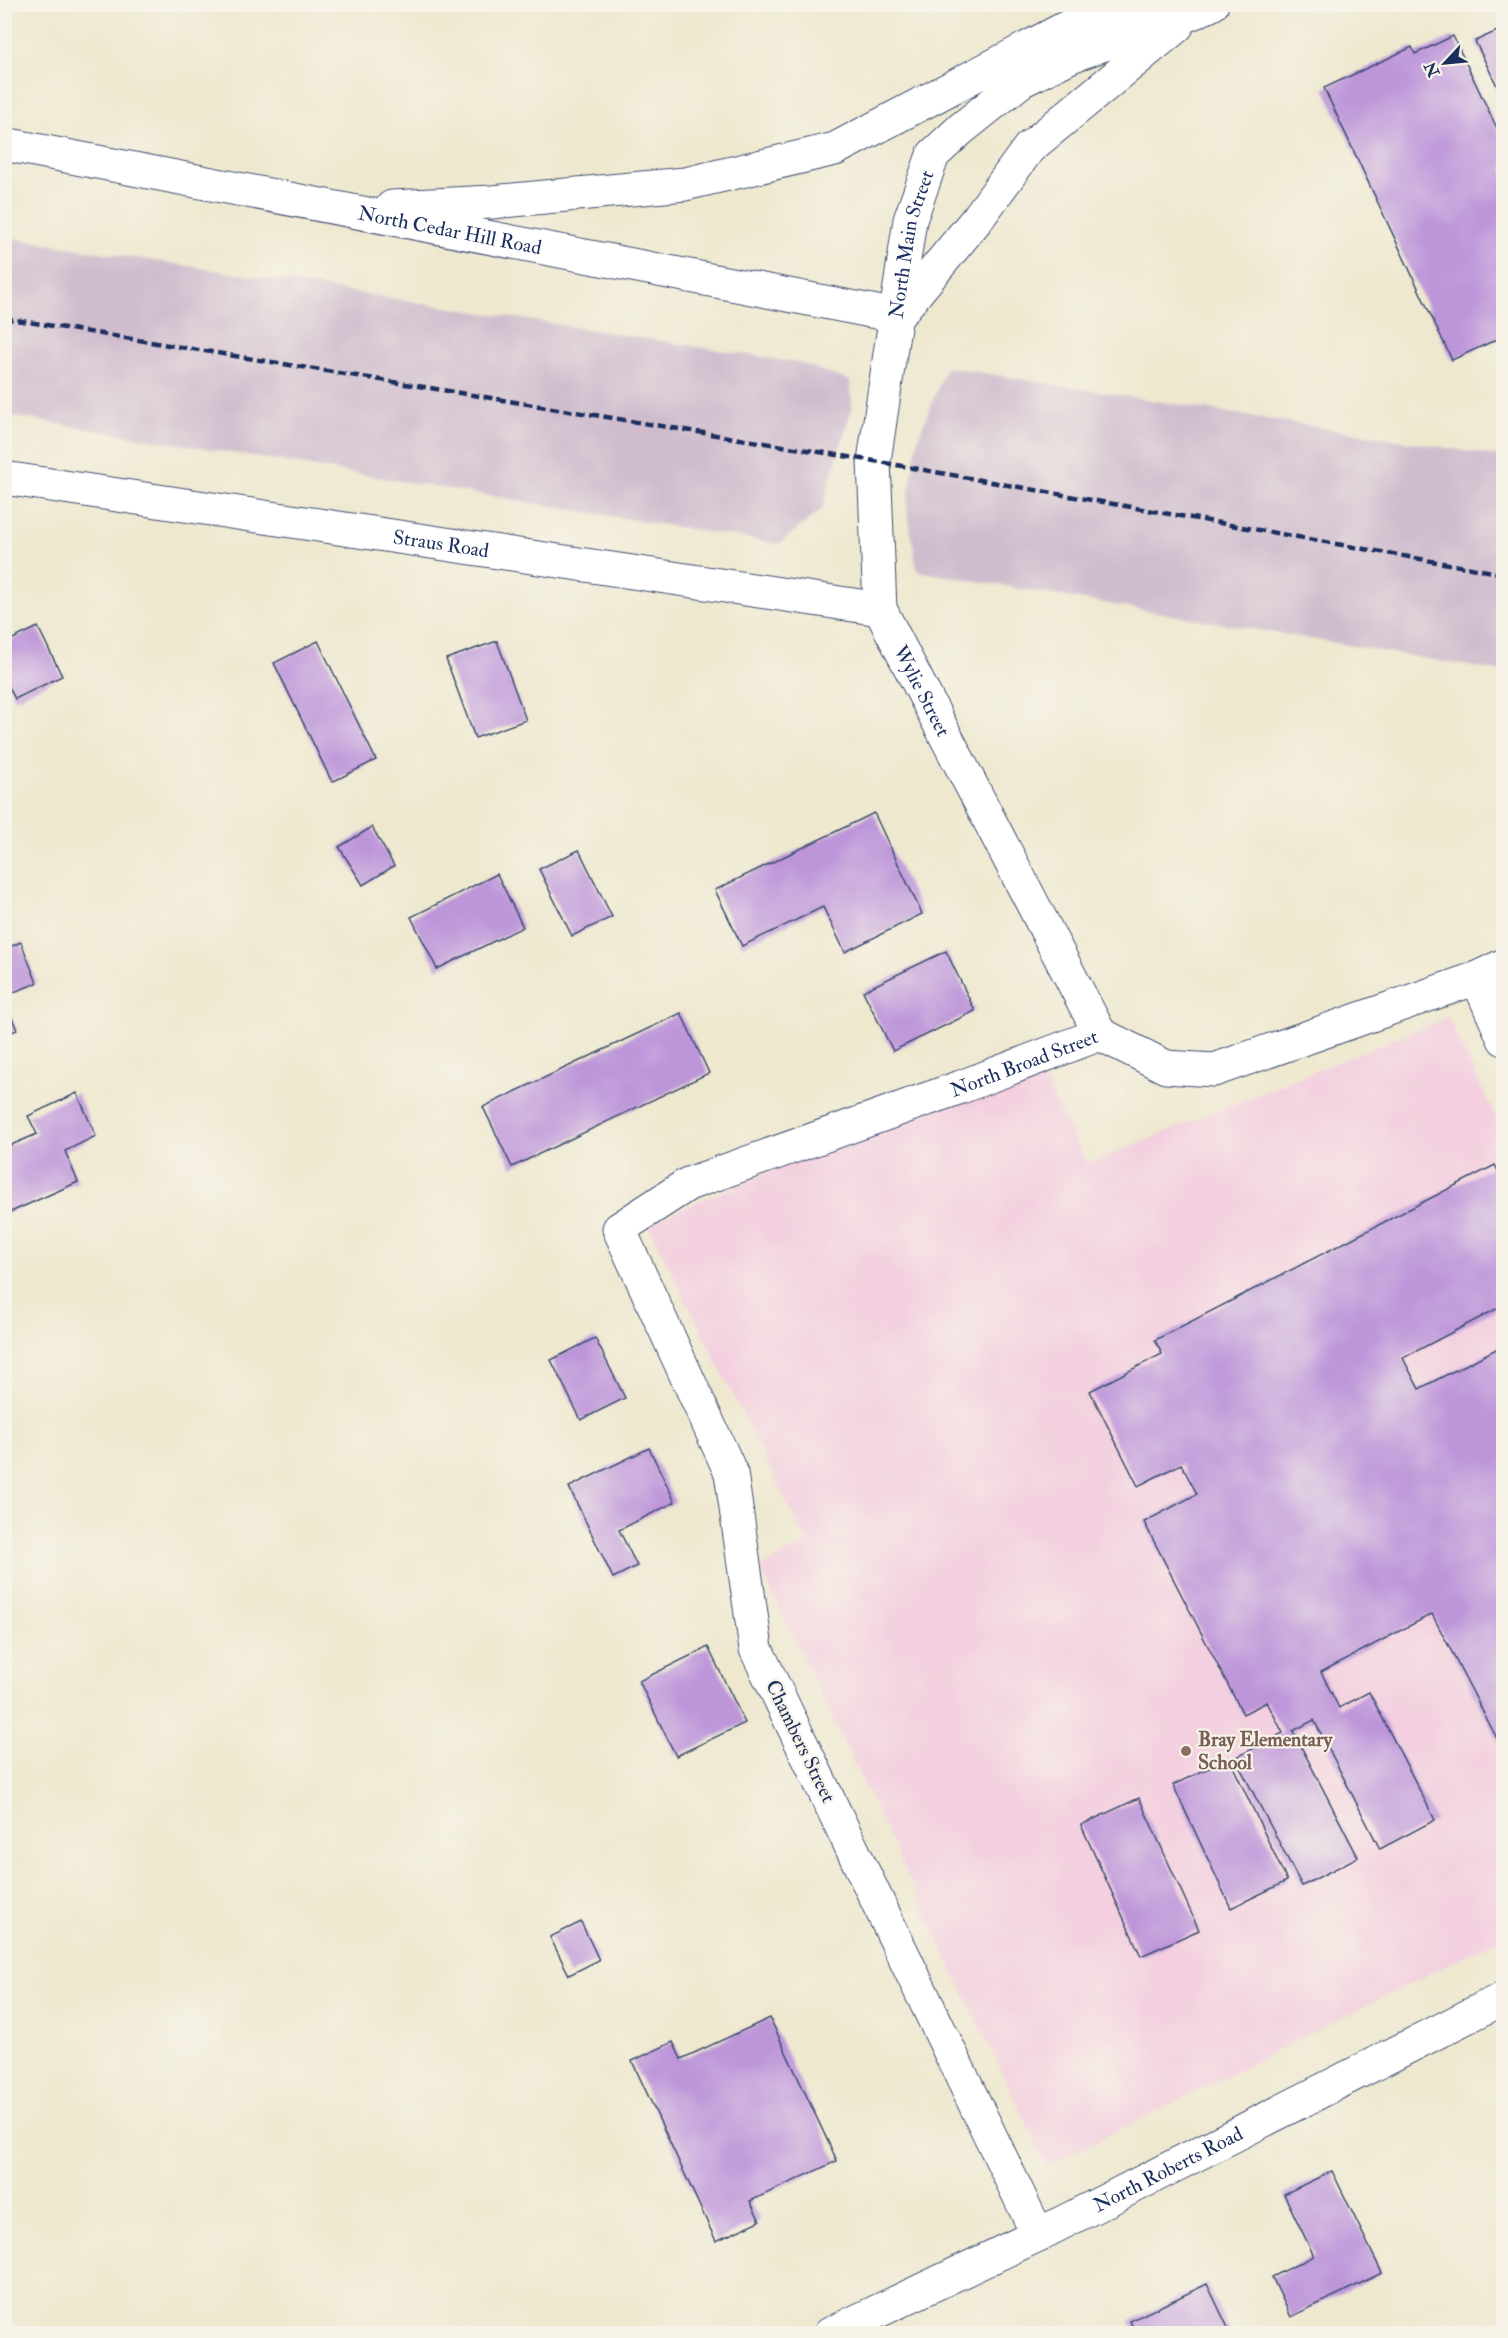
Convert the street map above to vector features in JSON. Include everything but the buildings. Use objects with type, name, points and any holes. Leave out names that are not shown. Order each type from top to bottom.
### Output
[{"type":"street","points":[[343,210],[492,202],[685,184],[731,174],[835,149],[1094,13],[1202,9]]},
{"type":"street","name":"North Main Street","points":[[897,316],[910,220],[933,155],[961,129],[1022,81],[1071,56],[1202,9]]},
{"type":"street","name":"North Main Street","points":[[897,316],[978,218],[1029,148],[1202,9]]},
{"type":"street","name":"North Cedar Hill Road","points":[[4,144],[897,316]]},
{"type":"street","name":"Wylie Street","points":[[897,316],[874,461],[880,609],[1100,1034]]},
{"type":"street","name":"Straus Road","points":[[4,478],[880,609]]},
{"type":"street","points":[[1490,971],[1503,1039]]},
{"type":"street","name":"North Broad Street","points":[[619,1229],[688,1184],[961,1087],[1100,1034],[1167,1067],[1214,1070],[1490,971]]},
{"type":"street","name":"Chambers Street","points":[[619,1229],[731,1473],[756,1649],[1038,2235]]},
{"type":"street","name":"North Roberts Road","points":[[830,2334],[1038,2235],[1503,1998]]},
{"type":"shaded area","points":[[4,237],[800,363],[850,381],[852,407],[822,509],[779,544],[5,415]]},
{"type":"shaded area","points":[[946,367],[1503,457],[1503,672],[917,571],[907,505],[918,438]]},
{"type":"shaded area","name":"Bray Elementary School","points":[[1448,1017],[1503,1133],[1503,1937],[1047,2166],[760,1568],[807,1543],[647,1223],[1035,1061],[1087,1164]]},
{"type":"railway","points":[[4,318],[874,461],[1504,574]]},
{"type":"place","name":"Bray Elementary School","points":[[1186,1751]]}]
